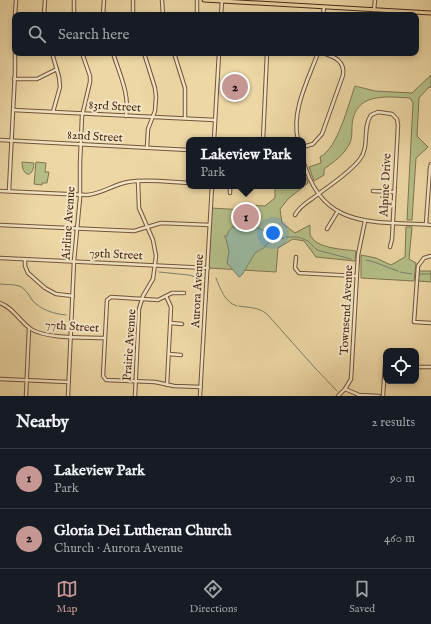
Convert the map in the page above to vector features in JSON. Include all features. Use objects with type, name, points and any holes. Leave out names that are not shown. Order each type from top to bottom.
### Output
[{"type":"main road","points":[[204,0],[289,3],[324,7],[412,12]]},
{"type":"main road","points":[[419,12],[431,13]]},
{"type":"street","points":[[15,12],[16,0]]},
{"type":"street","points":[[44,12],[45,0]]},
{"type":"street","points":[[74,0],[74,12]]},
{"type":"street","points":[[103,12],[104,0]]},
{"type":"street","points":[[133,0],[133,12]]},
{"type":"street","points":[[162,0],[163,12]]},
{"type":"street","points":[[197,0],[197,12]]},
{"type":"street","points":[[374,10],[375,0]]},
{"type":"street","points":[[221,12],[222,1]]},
{"type":"street","points":[[323,12],[324,7]]},
{"type":"street","points":[[9,191],[14,56]]},
{"type":"street","points":[[53,56],[60,80],[60,87],[53,112]]},
{"type":"street","name":"Airline Avenue","points":[[68,396],[74,261],[80,195],[82,113],[90,82],[90,76],[83,56]]},
{"type":"street","points":[[114,56],[126,93],[126,116]]},
{"type":"street","points":[[145,56],[156,93],[153,117],[148,129],[147,148]]},
{"type":"street","points":[[175,56],[185,88],[185,118]]},
{"type":"street","points":[[214,137],[219,56]]},
{"type":"street","points":[[262,137],[267,56]]},
{"type":"street","points":[[298,137],[296,122],[299,107],[317,56]]},
{"type":"street","points":[[306,146],[313,144],[322,134],[343,75],[343,67],[340,61],[331,56]]},
{"type":"street","points":[[14,79],[37,79],[57,69]]},
{"type":"street","name":"83rd Street","points":[[13,110],[215,120]]},
{"type":"street","name":"Alpine Drive","points":[[318,194],[360,160],[366,146],[367,123],[369,117],[373,113],[385,112],[392,114],[396,117],[398,125],[390,247]]},
{"type":"street","name":"82nd Street","points":[[0,140],[186,150]]},
{"type":"street","points":[[426,224],[430,193],[431,164]]},
{"type":"street","points":[[306,170],[318,194],[329,205],[353,219],[431,225]]},
{"type":"street","points":[[0,190],[80,195],[97,194],[122,183],[138,181],[186,184]]},
{"type":"street","name":"Prairie Avenue","points":[[135,396],[139,309],[142,299],[152,280],[155,266],[154,245],[139,208],[138,181]]},
{"type":"street","name":"Aurora Avenue","points":[[200,396],[212,189]]},
{"type":"street","points":[[373,191],[394,192]]},
{"type":"street","points":[[295,215],[302,206],[318,194]]},
{"type":"street","points":[[327,229],[338,211]]},
{"type":"street","name":"Townsend Avenue","points":[[338,396],[350,382],[359,252],[365,221]]},
{"type":"street","points":[[0,225],[134,231],[161,223],[210,225]]},
{"type":"street","points":[[431,256],[424,258],[418,266],[414,322],[431,323]]},
{"type":"street","points":[[296,257],[295,268],[297,272],[357,276]]},
{"type":"street","name":"79th Street","points":[[0,258],[208,268]]},
{"type":"street","points":[[25,259],[28,273],[45,288],[56,294],[73,296]]},
{"type":"street","points":[[184,293],[172,293],[158,300],[111,297],[108,299],[106,302],[104,378],[106,380],[155,382],[167,385],[201,387]]},
{"type":"street","points":[[166,296],[171,304],[167,385]]},
{"type":"street","name":"77th Street","points":[[0,303],[13,310],[29,328],[42,334],[105,338]]},
{"type":"street","points":[[170,323],[182,324]]},
{"type":"street","points":[[26,396],[29,328]]},
{"type":"street","points":[[169,354],[181,355]]},
{"type":"street","points":[[419,367],[431,368]]},
{"type":"street","points":[[0,379],[68,382]]},
{"type":"street","points":[[383,396],[384,384]]},
{"type":"street","points":[[345,389],[355,394],[379,396]]},
{"type":"green space","points":[[431,75],[431,87],[429,87],[419,98],[417,136],[428,147],[416,158],[412,220],[407,220],[413,103],[410,98],[384,97],[368,100],[361,104],[356,110],[353,119],[351,140],[348,147],[339,158],[324,169],[324,175],[314,181],[309,167],[321,163],[320,157],[332,145],[342,125],[355,86],[375,91],[412,93]]},
{"type":"green space","points":[[22,162],[34,163],[30,174],[26,173],[22,167]]},
{"type":"green space","points":[[36,162],[46,163],[45,172],[49,172],[47,183],[42,183],[42,185],[34,184]]},
{"type":"green space","points":[[275,189],[300,189],[288,199],[280,209],[282,223],[295,233],[310,225],[310,234],[317,243],[337,249],[356,251],[355,261],[316,257],[304,241],[293,239],[278,248],[276,272],[208,268],[211,208],[244,210],[244,205],[265,206],[275,198]]},
{"type":"green space","points":[[406,227],[412,227],[409,259],[416,263],[414,281],[361,278],[361,255],[376,258],[391,265],[405,257]]},
{"type":"green space","points":[[419,271],[431,271],[431,282],[418,281]]},
{"type":"shaded area","points":[[261,217],[256,225],[253,226],[267,232],[269,235],[272,233],[284,238],[270,241],[265,247],[255,253],[242,275],[239,277],[227,263],[229,252],[226,238],[224,236],[227,236],[228,232],[233,227],[239,225],[250,226],[251,222],[256,221]]},
{"type":"waterway","points":[[286,237],[298,237],[308,241],[317,250],[351,259]]},
{"type":"waterway","points":[[366,260],[398,271]]},
{"type":"waterway","points":[[159,272],[189,275],[199,278]]},
{"type":"waterway","points":[[400,272],[412,274]]},
{"type":"waterway","points":[[420,274],[431,274]]},
{"type":"waterway","points":[[216,278],[226,298],[229,302],[237,306]]},
{"type":"waterway","points":[[0,284],[21,287],[39,306],[57,314],[66,315]]},
{"type":"waterway","points":[[239,306],[257,309],[267,314],[337,391]]},
{"type":"place","name":"Gloria Dei Lutheran Church","points":[[235,87]]},
{"type":"place","name":"Lakeview Park","points":[[246,217]]}]
